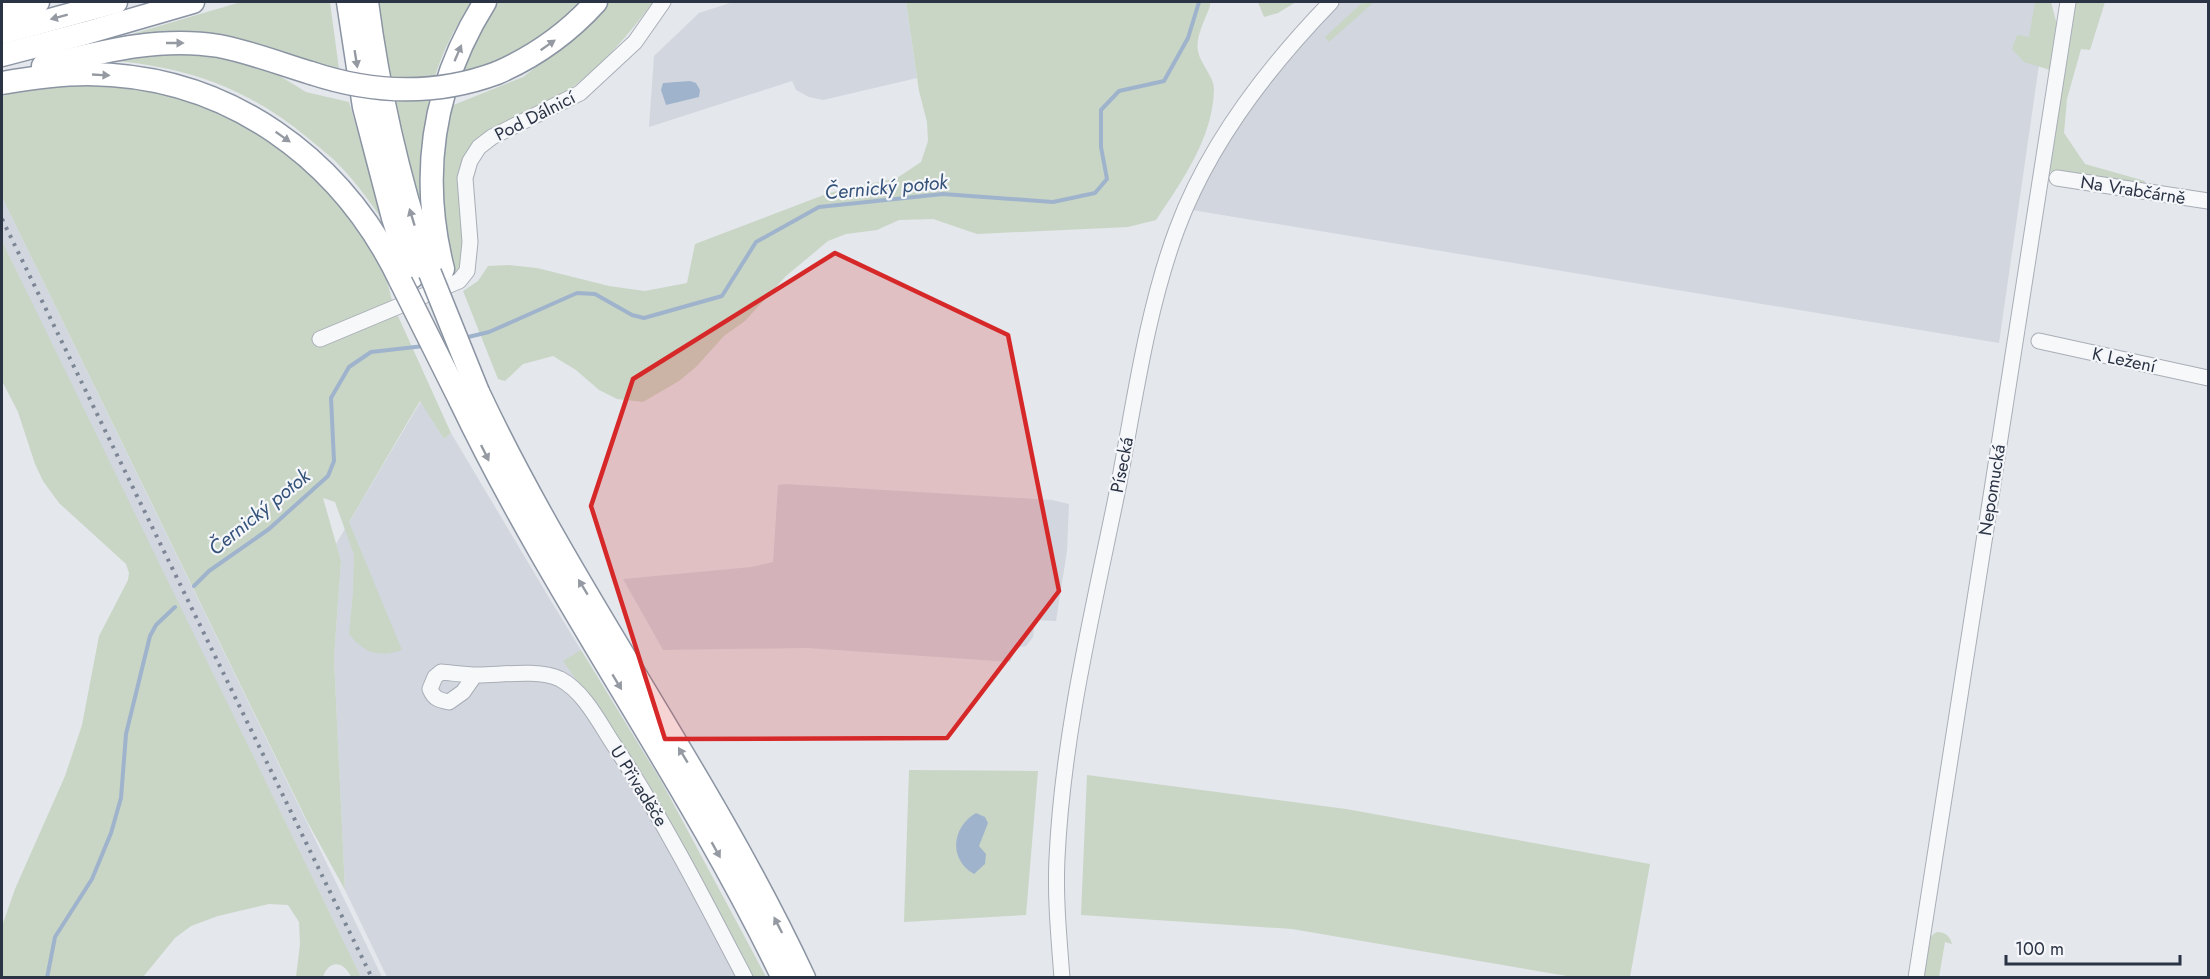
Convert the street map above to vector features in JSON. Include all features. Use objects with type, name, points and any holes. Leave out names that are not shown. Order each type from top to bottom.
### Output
[{"type":"highway","points":[[2,4],[10,2]]},
{"type":"highway","points":[[2,10],[38,2]]},
{"type":"highway","points":[[2,33],[116,2]]},
{"type":"highway","points":[[2,55],[193,2]]},
{"type":"highway","points":[[348,2],[367,117],[393,218],[422,276],[511,501],[708,836],[783,978]]},
{"type":"highway","points":[[367,2],[395,156],[410,209],[422,276],[469,396],[724,825],[804,978]]},
{"type":"highway","points":[[422,276],[434,230],[430,190],[431,159],[436,126],[454,63],[485,2]]},
{"type":"highway","points":[[2,78],[117,48],[163,43],[191,43],[219,46],[366,88],[415,90],[459,85],[516,65],[550,44],[576,23],[596,2]]},
{"type":"highway","points":[[2,83],[57,75],[110,75],[168,84],[226,104],[285,138],[321,167],[352,201],[375,233],[422,276]]},
{"type":"street","name":"Pod Dálnicí","points":[[320,339],[459,280],[467,271],[470,242],[465,178],[470,161],[479,147],[492,136],[580,93],[635,42],[663,2]]},
{"type":"street","name":"Písecká","points":[[1062,978],[1057,860],[1070,732],[1133,402],[1157,292],[1178,228],[1207,165],[1259,84],[1305,28],[1331,2]]},
{"type":"street","name":"Nepomucká","points":[[1916,978],[2068,2]]},
{"type":"street","name":"Na Vrabčárně","points":[[2057,178],[2208,201]]},
{"type":"street","name":"K Ležení","points":[[2039,341],[2208,378]]},
{"type":"street","name":"U Přivaděče","points":[[475,675],[540,674],[558,678],[573,688],[592,711],[645,791],[700,890],[745,978]]},
{"type":"highlighted area","points":[[835,253],[1008,335],[1059,591],[947,738],[665,739],[591,506],[633,379]]},
{"type":"shaded area","points":[[733,2],[906,2],[917,78],[823,100],[809,97],[796,90],[792,81],[649,127],[654,56],[699,13]]},
{"type":"shaded area","points":[[1331,2],[2048,2],[1999,343],[1186,209],[1207,165]]},
{"type":"shaded area","points":[[2,197],[382,977],[361,977],[59,360],[2,241]]},
{"type":"shaded area","points":[[421,401],[444,439],[451,433],[661,781],[766,977],[387,977],[345,890],[334,658],[341,561],[336,544]]},
{"type":"shaded area","points":[[778,485],[1052,500],[1069,504],[1067,551],[1056,621],[1035,620],[1033,637],[1026,646],[1016,648],[1010,662],[807,648],[663,650],[623,579],[751,567],[773,562]]},
{"type":"green space","points":[[241,2],[330,2],[339,69],[115,39]]},
{"type":"green space","points":[[375,2],[472,2],[445,50],[430,97],[423,146],[422,201],[416,199],[404,156]]},
{"type":"green space","points":[[497,2],[586,2],[526,51],[459,73],[490,10]]},
{"type":"green space","points":[[609,2],[653,2],[632,30],[570,90],[535,112],[473,144],[463,262],[455,276],[443,226],[442,151],[451,106],[523,77],[581,33]]},
{"type":"green space","points":[[906,2],[1210,2],[1197,46],[1199,56],[1214,89],[1208,125],[1194,158],[1156,220],[1128,227],[977,234],[933,219],[899,220],[877,230],[846,234],[828,241],[786,276],[745,321],[724,336],[696,367],[679,381],[643,402],[617,399],[599,390],[576,370],[553,356],[523,364],[505,381],[498,379],[463,291],[478,281],[488,266],[509,265],[537,268],[609,286],[645,291],[687,283],[695,244],[829,193],[897,178],[921,162],[928,141],[927,122],[919,91]]},
{"type":"green space","points":[[1258,2],[1296,2],[1278,13],[1264,17]]},
{"type":"green space","points":[[1363,2],[1374,2],[1329,42],[1325,37]]},
{"type":"green space","points":[[2035,2],[2051,2],[2057,25],[2050,70],[2024,62],[2012,49],[2017,35],[2029,37]]},
{"type":"green space","points":[[2074,2],[2105,2],[2090,50],[2081,49],[2067,99],[2064,133],[2085,164],[2145,181],[2144,185],[2047,171]]},
{"type":"green space","points":[[193,52],[234,58],[270,70],[306,92],[349,102],[384,222],[357,185],[335,161],[285,120],[262,105],[214,82],[190,74],[137,63],[108,60],[141,53]]},
{"type":"green space","points":[[60,81],[178,94],[248,125],[314,176],[349,215],[385,272],[393,305],[451,433],[444,439],[420,401],[349,522],[402,650],[386,654],[372,652],[360,646],[349,634],[354,555],[335,502],[323,498],[341,561],[334,658],[345,890],[307,821],[2,197],[2,97],[25,85]]},
{"type":"green space","points":[[2,241],[361,977],[351,977],[345,968],[337,964],[329,967],[323,977],[296,977],[300,944],[299,922],[288,905],[269,904],[218,916],[191,926],[175,938],[143,977],[2,977],[2,926],[15,889],[65,776],[82,725],[99,636],[128,580],[129,573],[126,564],[59,503],[43,481],[18,412],[2,381]]},
{"type":"green space","points":[[581,650],[661,781],[766,977],[753,977],[701,876],[645,777],[563,661]]},
{"type":"green space","points":[[909,770],[1038,771],[1026,915],[904,922]]},
{"type":"green space","points":[[1087,775],[1346,809],[1650,864],[1630,977],[1573,977],[1292,929],[1081,915]]},
{"type":"green space","points":[[1937,932],[1947,935],[1952,944],[1945,942],[1939,977],[1922,978],[1927,946],[1932,935]]},
{"type":"water","points":[[690,81],[696,83],[700,90],[699,97],[666,105],[661,90],[663,83]]},
{"type":"water","points":[[976,813],[985,817],[988,823],[979,846],[986,854],[985,864],[974,874],[960,860],[956,843],[962,826]]},
{"type":"waterway","name":"Černický potok","points":[[464,338],[489,332],[577,293],[595,294],[632,315],[644,318],[722,296],[756,242],[819,207],[943,194],[1053,202],[1095,193],[1107,179],[1101,147],[1101,110],[1119,91],[1164,81],[1188,38],[1199,2]]},
{"type":"waterway","name":"Černický potok","points":[[194,586],[209,571],[269,529],[328,476],[334,461],[331,398],[349,367],[371,352],[424,346]]},
{"type":"waterway","name":"Černický potok","points":[[47,978],[55,937],[92,879],[111,833],[121,798],[126,734],[150,636],[156,625],[175,607]]},
{"type":"railway","points":[[2,219],[372,978]]}]
